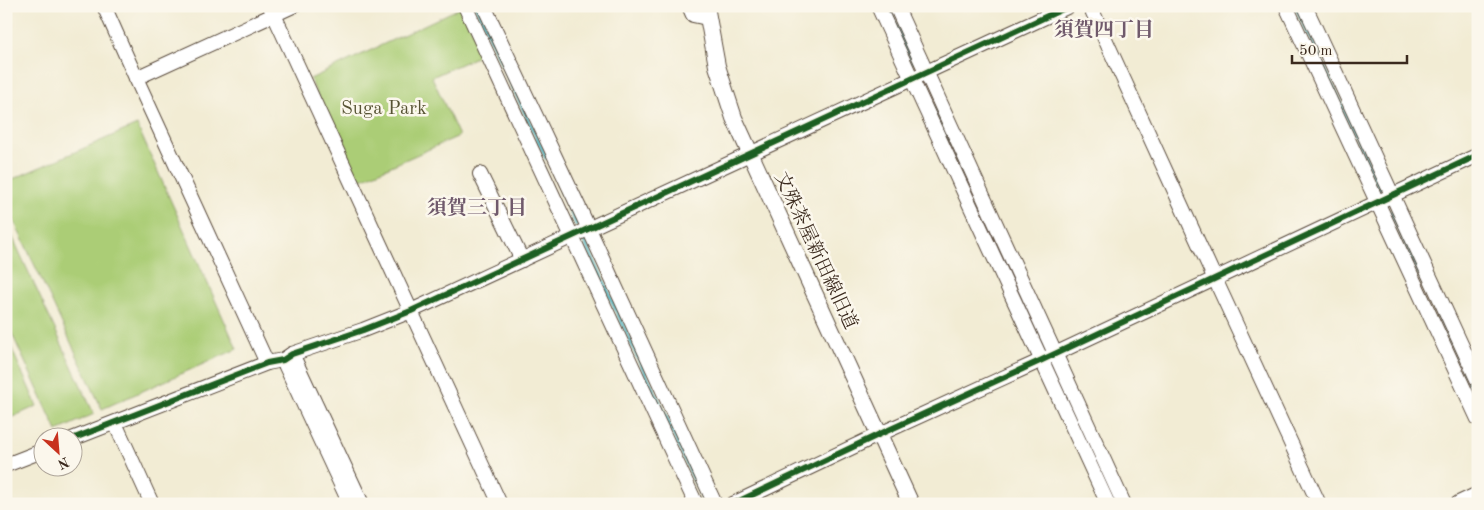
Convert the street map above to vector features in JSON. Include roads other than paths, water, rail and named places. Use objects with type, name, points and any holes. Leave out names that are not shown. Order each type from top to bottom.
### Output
[{"type":"street","points":[[104,6],[267,362]]},
{"type":"street","points":[[136,78],[272,11],[293,6]]},
{"type":"street","points":[[465,6],[696,504]]},
{"type":"street","points":[[484,6],[715,504]]},
{"type":"street","points":[[689,6],[693,15],[706,12]]},
{"type":"street","points":[[878,6],[1108,504]]},
{"type":"street","points":[[896,6],[1124,504]]},
{"type":"street","points":[[82,435],[267,362],[288,357],[411,311],[1069,6]]},
{"type":"street","points":[[1090,6],[1320,504]]},
{"type":"street","points":[[1286,6],[1478,419]]},
{"type":"street","points":[[1305,6],[1478,381]]},
{"type":"street","points":[[272,11],[500,504]]},
{"type":"street","name":"文殊茶屋新田線旧道","points":[[706,12],[717,66],[734,118],[911,504]]},
{"type":"street","points":[[734,504],[1478,155]]},
{"type":"street","points":[[480,174],[522,260]]},
{"type":"street","points":[[288,357],[350,504]]},
{"type":"street","points":[[288,357],[362,504]]},
{"type":"street","points":[[115,423],[152,504]]},
{"type":"street","points":[[6,465],[32,455]]},
{"type":"street","points":[[1459,504],[1478,495]]},
{"type":"waterway","points":[[476,6],[546,157]]},
{"type":"waterway","points":[[887,6],[913,62]]},
{"type":"waterway","points":[[1296,6],[1380,189]]},
{"type":"waterway","points":[[925,90],[1042,343]]},
{"type":"waterway","points":[[562,191],[577,225]]},
{"type":"waterway","points":[[1391,212],[1478,401]]},
{"type":"waterway","points":[[584,240],[706,504]]},
{"type":"waterway","points":[[1053,368],[1109,487]]},
{"type":"district","name":"須賀四丁目","points":[[1104,29]]},
{"type":"district","name":"須賀三丁目","points":[[477,207]]},
{"type":"park label","name":"Suga Park","points":[[384,107]]}]
